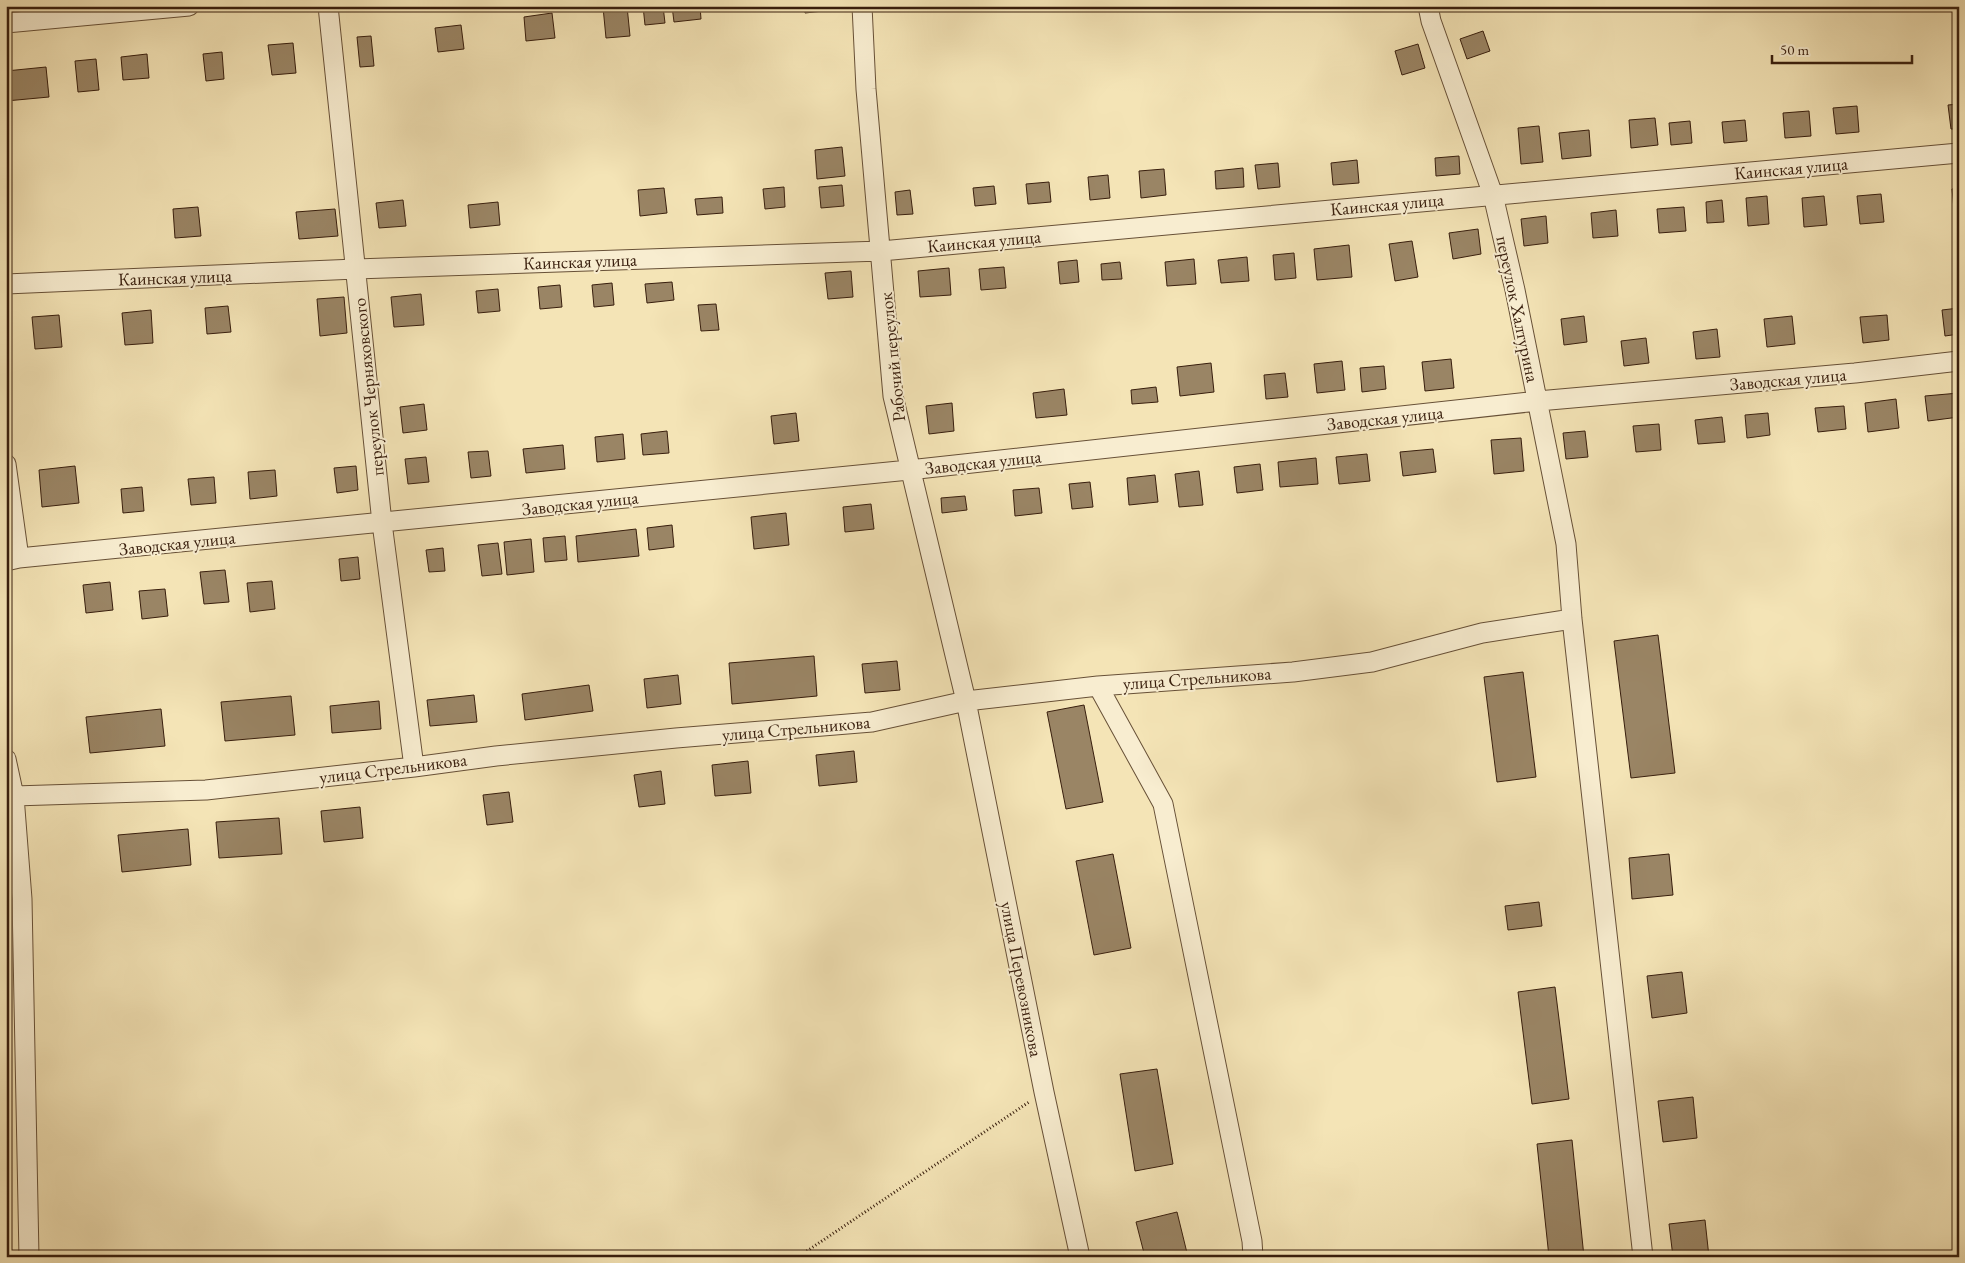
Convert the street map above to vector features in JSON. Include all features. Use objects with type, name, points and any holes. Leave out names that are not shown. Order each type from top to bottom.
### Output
[{"type":"street","points":[[6,23],[188,6]]},
{"type":"street","name":"переулок Черняховского","points":[[328,6],[382,523],[414,767]]},
{"type":"street","name":"Рабочий переулок","points":[[862,6],[866,89],[892,396],[966,701]]},
{"type":"street","name":"переулок Халтурина","points":[[1428,6],[1431,21],[1493,195],[1538,401],[1566,544],[1572,619],[1643,1257]]},
{"type":"street","name":"Каинская улица","points":[[6,284],[356,269],[881,251],[1959,153]]},
{"type":"street","name":"Заводская улица","points":[[13,560],[909,470],[1538,401],[1855,373],[1959,361]]},
{"type":"street","points":[[6,464],[13,560]]},
{"type":"street","name":"улица Стрельникова","points":[[14,796],[206,790],[496,756],[676,738],[872,722],[966,701],[1098,686],[1292,672],[1372,662],[1482,633],[1572,619]]},
{"type":"street","points":[[1098,686],[1163,804],[1252,1241],[1253,1257]]},
{"type":"street","name":"улица Перевозникова","points":[[966,701],[1044,1092],[1080,1257]]},
{"type":"street","points":[[6,760],[14,796],[22,899],[29,1257]]},
{"type":"path","points":[[798,1257],[1044,1092]]},
{"type":"building","points":[[627,6],[630,36],[606,38],[603,7]]},
{"type":"building","points":[[643,6],[663,6],[665,23],[645,25]]},
{"type":"building","points":[[672,6],[700,6],[701,19],[674,22]]},
{"type":"building","points":[[804,6],[832,6],[832,10],[805,13]]},
{"type":"building","points":[[552,13],[555,38],[526,41],[524,17]]},
{"type":"building","points":[[461,25],[464,49],[438,52],[435,28]]},
{"type":"building","points":[[1483,31],[1490,51],[1467,59],[1460,39]]},
{"type":"building","points":[[371,36],[374,66],[360,67],[357,37]]},
{"type":"building","points":[[293,43],[296,73],[272,75],[268,45]]},
{"type":"building","points":[[1418,44],[1425,68],[1402,75],[1395,51]]},
{"type":"building","points":[[222,52],[224,79],[206,81],[203,54]]},
{"type":"building","points":[[147,54],[149,78],[123,80],[121,57]]},
{"type":"building","points":[[96,59],[99,90],[78,92],[75,61]]},
{"type":"building","points":[[46,67],[49,97],[6,101],[6,71]]},
{"type":"building","points":[[1959,104],[1959,129],[1951,129],[1948,105]]},
{"type":"building","points":[[1857,106],[1859,132],[1836,134],[1833,108]]},
{"type":"building","points":[[1809,111],[1811,136],[1785,138],[1783,113]]},
{"type":"building","points":[[1655,118],[1658,145],[1631,148],[1629,120]]},
{"type":"building","points":[[1745,120],[1747,141],[1724,143],[1722,122]]},
{"type":"building","points":[[1690,121],[1692,143],[1671,145],[1669,123]]},
{"type":"building","points":[[1539,126],[1543,162],[1521,164],[1518,128]]},
{"type":"building","points":[[1589,130],[1591,156],[1562,159],[1559,133]]},
{"type":"building","points":[[842,147],[845,176],[817,179],[815,150]]},
{"type":"building","points":[[1459,156],[1460,174],[1436,176],[1435,158]]},
{"type":"building","points":[[1357,160],[1359,183],[1333,185],[1331,163]]},
{"type":"building","points":[[1278,163],[1280,187],[1258,189],[1255,165]]},
{"type":"building","points":[[1243,168],[1244,187],[1216,189],[1215,171]]},
{"type":"building","points":[[1164,169],[1166,195],[1141,198],[1139,171]]},
{"type":"building","points":[[1108,175],[1110,198],[1090,200],[1088,177]]},
{"type":"building","points":[[1049,182],[1051,202],[1028,204],[1026,184]]},
{"type":"building","points":[[842,185],[844,206],[821,208],[819,187]]},
{"type":"building","points":[[994,186],[996,204],[975,206],[973,188]]},
{"type":"building","points":[[784,187],[785,207],[765,209],[763,189]]},
{"type":"building","points":[[664,188],[667,213],[640,216],[638,190]]},
{"type":"building","points":[[1959,188],[1959,219],[1955,219],[1952,189]]},
{"type":"building","points":[[910,190],[913,214],[897,215],[895,192]]},
{"type":"building","points":[[1881,194],[1884,222],[1860,224],[1857,196]]},
{"type":"building","points":[[1767,196],[1769,224],[1748,226],[1746,198]]},
{"type":"building","points":[[1824,196],[1827,225],[1804,227],[1802,198]]},
{"type":"building","points":[[722,197],[723,213],[697,215],[695,199]]},
{"type":"building","points":[[403,200],[406,226],[379,228],[376,203]]},
{"type":"building","points":[[1722,200],[1724,222],[1707,223],[1706,202]]},
{"type":"building","points":[[498,202],[500,225],[470,228],[468,205]]},
{"type":"building","points":[[198,207],[201,236],[175,238],[173,209]]},
{"type":"building","points":[[1684,207],[1686,231],[1659,233],[1657,209]]},
{"type":"building","points":[[335,209],[338,236],[299,239],[296,212]]},
{"type":"building","points":[[1616,210],[1618,236],[1593,238],[1591,213]]},
{"type":"building","points":[[1546,216],[1548,243],[1524,246],[1521,219]]},
{"type":"building","points":[[1478,229],[1481,254],[1453,259],[1449,233]]},
{"type":"building","points":[[1412,241],[1418,277],[1395,281],[1389,244]]},
{"type":"building","points":[[1349,245],[1352,277],[1317,280],[1314,249]]},
{"type":"building","points":[[1294,253],[1296,278],[1275,280],[1273,255]]},
{"type":"building","points":[[1247,257],[1249,281],[1221,283],[1218,260]]},
{"type":"building","points":[[1194,259],[1196,284],[1167,286],[1165,262]]},
{"type":"building","points":[[1077,260],[1079,282],[1060,284],[1058,262]]},
{"type":"building","points":[[1120,262],[1122,279],[1102,280],[1101,264]]},
{"type":"building","points":[[1004,267],[1006,288],[981,290],[979,269]]},
{"type":"building","points":[[949,268],[951,295],[920,297],[918,271]]},
{"type":"building","points":[[851,271],[853,297],[828,299],[825,273]]},
{"type":"building","points":[[672,282],[674,300],[647,303],[645,284]]},
{"type":"building","points":[[612,283],[614,305],[594,307],[592,285]]},
{"type":"building","points":[[560,285],[562,307],[540,309],[538,287]]},
{"type":"building","points":[[498,289],[500,311],[478,313],[476,291]]},
{"type":"building","points":[[421,294],[424,325],[394,327],[391,297]]},
{"type":"building","points":[[344,297],[347,333],[320,336],[317,299]]},
{"type":"building","points":[[716,304],[719,330],[701,331],[698,305]]},
{"type":"building","points":[[228,306],[231,332],[207,334],[205,308]]},
{"type":"building","points":[[1959,308],[1959,334],[1945,336],[1942,310]]},
{"type":"building","points":[[151,310],[153,343],[125,345],[122,313]]},
{"type":"building","points":[[59,315],[62,347],[35,349],[32,317]]},
{"type":"building","points":[[1887,315],[1889,340],[1863,343],[1860,317]]},
{"type":"building","points":[[1584,316],[1587,342],[1564,345],[1561,319]]},
{"type":"building","points":[[1792,316],[1795,344],[1767,347],[1764,319]]},
{"type":"building","points":[[1717,329],[1720,357],[1696,359],[1693,332]]},
{"type":"building","points":[[1646,338],[1649,363],[1624,366],[1621,341]]},
{"type":"building","points":[[1451,359],[1454,388],[1425,391],[1422,362]]},
{"type":"building","points":[[1342,361],[1345,390],[1317,393],[1314,364]]},
{"type":"building","points":[[1211,363],[1214,392],[1180,396],[1177,367]]},
{"type":"building","points":[[1384,366],[1386,389],[1362,392],[1360,368]]},
{"type":"building","points":[[1285,373],[1288,397],[1266,399],[1264,375]]},
{"type":"building","points":[[1156,387],[1158,402],[1132,404],[1131,390]]},
{"type":"building","points":[[1064,389],[1067,415],[1036,418],[1033,393]]},
{"type":"building","points":[[1959,393],[1959,417],[1928,421],[1925,396]]},
{"type":"building","points":[[1896,399],[1899,428],[1868,432],[1865,403]]},
{"type":"building","points":[[952,403],[954,431],[929,434],[926,406]]},
{"type":"building","points":[[424,404],[427,430],[403,433],[400,407]]},
{"type":"building","points":[[1844,406],[1846,429],[1818,432],[1815,408]]},
{"type":"building","points":[[796,413],[799,441],[774,444],[771,416]]},
{"type":"building","points":[[1768,413],[1770,435],[1747,438],[1745,415]]},
{"type":"building","points":[[1722,417],[1725,442],[1698,444],[1695,420]]},
{"type":"building","points":[[1659,424],[1661,450],[1636,452],[1633,426]]},
{"type":"building","points":[[667,431],[669,453],[643,455],[641,434]]},
{"type":"building","points":[[1585,431],[1588,457],[1566,459],[1563,433]]},
{"type":"building","points":[[623,434],[625,459],[597,462],[595,437]]},
{"type":"building","points":[[1521,438],[1524,471],[1494,474],[1491,440]]},
{"type":"building","points":[[563,445],[565,469],[526,473],[523,449]]},
{"type":"building","points":[[1433,449],[1436,472],[1403,476],[1400,452]]},
{"type":"building","points":[[488,451],[491,476],[471,478],[468,452]]},
{"type":"building","points":[[1367,454],[1370,481],[1339,484],[1336,457]]},
{"type":"building","points":[[426,457],[429,482],[408,484],[405,459]]},
{"type":"building","points":[[1316,458],[1318,484],[1280,487],[1278,462]]},
{"type":"building","points":[[1260,464],[1263,490],[1237,493],[1234,467]]},
{"type":"building","points":[[75,466],[79,503],[42,507],[39,470]]},
{"type":"building","points":[[356,466],[358,490],[337,493],[334,468]]},
{"type":"building","points":[[275,470],[277,496],[250,499],[248,472]]},
{"type":"building","points":[[1199,471],[1203,505],[1179,507],[1175,474]]},
{"type":"building","points":[[1155,475],[1158,502],[1129,505],[1127,478]]},
{"type":"building","points":[[214,477],[216,503],[191,505],[188,479]]},
{"type":"building","points":[[1090,482],[1093,507],[1072,509],[1069,484]]},
{"type":"building","points":[[142,487],[144,511],[123,513],[121,489]]},
{"type":"building","points":[[1039,488],[1042,513],[1015,516],[1013,490]]},
{"type":"building","points":[[965,496],[967,510],[942,513],[941,498]]},
{"type":"building","points":[[871,504],[874,529],[845,532],[843,507]]},
{"type":"building","points":[[786,513],[789,545],[754,549],[751,517]]},
{"type":"building","points":[[672,525],[674,547],[649,550],[647,528]]},
{"type":"building","points":[[636,529],[639,556],[578,562],[576,536]]},
{"type":"building","points":[[565,536],[567,560],[545,562],[543,538]]},
{"type":"building","points":[[531,539],[534,572],[507,575],[504,542]]},
{"type":"building","points":[[498,543],[502,574],[482,576],[478,545]]},
{"type":"building","points":[[443,548],[445,571],[429,572],[426,550]]},
{"type":"building","points":[[358,557],[360,579],[341,581],[339,559]]},
{"type":"building","points":[[225,570],[229,602],[204,604],[200,572]]},
{"type":"building","points":[[272,581],[275,609],[250,612],[247,583]]},
{"type":"building","points":[[110,582],[113,610],[86,613],[83,585]]},
{"type":"building","points":[[165,589],[168,616],[142,619],[139,591]]},
{"type":"building","points":[[1658,635],[1675,773],[1631,778],[1614,641]]},
{"type":"building","points":[[814,656],[817,696],[732,704],[729,663]]},
{"type":"building","points":[[897,661],[900,690],[865,693],[862,664]]},
{"type":"building","points":[[1523,672],[1536,777],[1497,782],[1484,677]]},
{"type":"building","points":[[678,675],[681,704],[647,708],[644,679]]},
{"type":"building","points":[[589,685],[593,711],[525,720],[522,694]]},
{"type":"building","points":[[474,695],[477,722],[430,726],[427,700]]},
{"type":"building","points":[[291,696],[295,735],[225,741],[221,702]]},
{"type":"building","points":[[379,701],[381,729],[332,733],[330,706]]},
{"type":"building","points":[[1084,705],[1103,802],[1066,809],[1047,712]]},
{"type":"building","points":[[161,709],[165,746],[90,753],[86,717]]},
{"type":"building","points":[[854,751],[857,782],[819,786],[816,755]]},
{"type":"building","points":[[748,761],[751,793],[715,796],[712,765]]},
{"type":"building","points":[[661,771],[665,804],[639,807],[634,775]]},
{"type":"building","points":[[509,792],[513,822],[487,825],[483,795]]},
{"type":"building","points":[[360,807],[363,838],[324,842],[321,811]]},
{"type":"building","points":[[279,818],[282,854],[219,858],[216,822]]},
{"type":"building","points":[[188,829],[191,865],[122,872],[118,835]]},
{"type":"building","points":[[1113,854],[1131,948],[1094,955],[1076,861]]},
{"type":"building","points":[[1669,854],[1673,895],[1632,899],[1629,858]]},
{"type":"building","points":[[1539,902],[1542,926],[1508,930],[1505,906]]},
{"type":"building","points":[[1682,972],[1687,1013],[1652,1018],[1647,976]]},
{"type":"building","points":[[1555,987],[1569,1099],[1532,1104],[1518,992]]},
{"type":"building","points":[[1157,1069],[1173,1164],[1135,1171],[1120,1074]]},
{"type":"building","points":[[1693,1097],[1697,1138],[1663,1142],[1658,1101]]},
{"type":"building","points":[[1572,1140],[1584,1257],[1549,1257],[1537,1144]]},
{"type":"building","points":[[1177,1212],[1188,1257],[1145,1257],[1136,1222]]},
{"type":"building","points":[[1705,1220],[1709,1257],[1673,1257],[1669,1224]]}]
